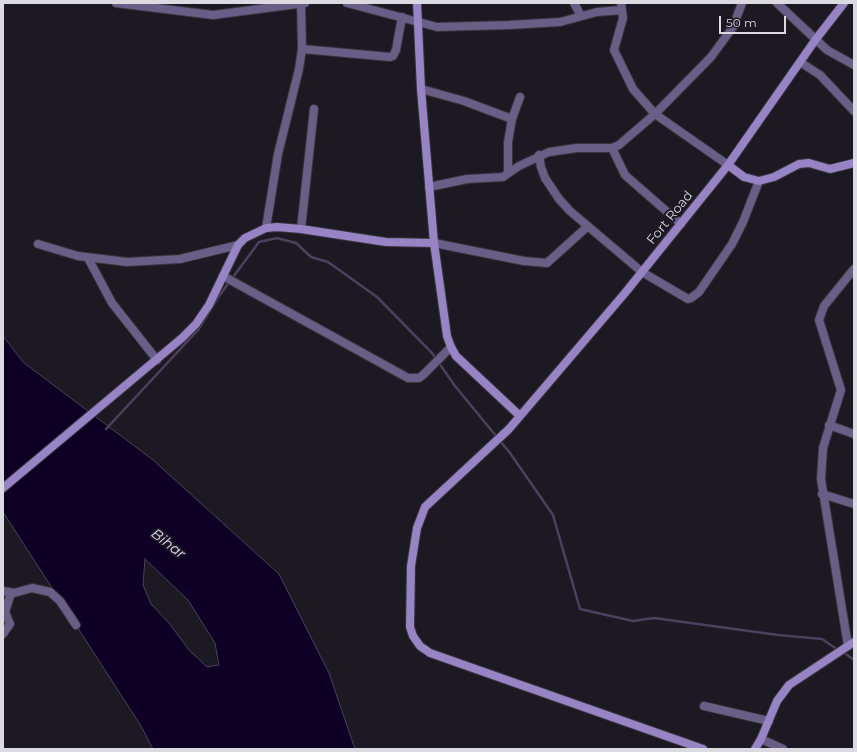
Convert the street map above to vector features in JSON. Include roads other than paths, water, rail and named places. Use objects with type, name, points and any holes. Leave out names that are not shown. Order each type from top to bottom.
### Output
[{"type":"main road","points":[[417,3],[421,89],[434,243],[447,336],[450,347],[465,365],[520,416]]},
{"type":"main road","name":"Fort Road","points":[[703,749],[430,653],[420,646],[413,636],[410,627],[411,566],[417,528],[425,507],[498,440],[642,272],[728,165],[816,39],[844,3]]},
{"type":"main road","points":[[728,165],[744,176],[759,181],[774,177],[799,164],[808,163],[830,169],[854,163]]},
{"type":"main road","points":[[3,488],[157,360],[196,324],[209,305],[238,245],[245,238],[266,228],[301,229],[386,242],[434,243]]},
{"type":"main road","points":[[755,749],[762,739],[777,701],[789,685],[846,647]]},
{"type":"street","points":[[116,3],[182,7],[213,15],[304,3],[302,50],[278,154],[266,228]]},
{"type":"street","points":[[347,3],[418,21],[432,27],[560,22],[621,7],[623,18],[614,50],[634,89],[655,114],[728,165]]},
{"type":"street","points":[[574,3],[581,16]]},
{"type":"street","points":[[429,187],[467,179],[503,177],[539,156],[558,150],[612,148],[625,141],[655,114],[711,57],[733,27],[742,3]]},
{"type":"street","points":[[777,3],[833,54],[854,65]]},
{"type":"street","points":[[302,50],[390,57],[396,50],[402,17]]},
{"type":"street","points":[[800,62],[820,74],[854,111]]},
{"type":"street","points":[[421,89],[464,100],[512,119]]},
{"type":"street","points":[[508,173],[508,142],[512,119],[520,97]]},
{"type":"street","points":[[301,229],[314,110]]},
{"type":"street","points":[[612,148],[625,175],[681,224]]},
{"type":"street","points":[[539,156],[545,178],[559,199],[642,272],[682,297],[691,298],[699,292],[732,244],[744,222],[759,181]]},
{"type":"street","points":[[434,243],[524,261],[547,262],[588,226]]},
{"type":"street","points":[[38,244],[88,258],[127,262],[156,262],[180,259],[238,245]]},
{"type":"street","points":[[88,258],[112,303],[157,360]]},
{"type":"street","points":[[846,647],[822,494],[821,479],[823,448],[841,390],[820,320],[824,306],[854,269]]},
{"type":"street","points":[[223,276],[408,378],[419,378],[450,347]]},
{"type":"street","points":[[829,425],[854,434]]},
{"type":"street","points":[[822,494],[854,504]]},
{"type":"street","points":[[3,634],[10,624],[5,612],[7,592],[32,588],[50,592],[60,601],[76,625]]},
{"type":"street","points":[[704,706],[769,721]]},
{"type":"street","points":[[762,739],[783,749]]},
{"type":"water","name":"Bihar","points":[[3,336],[23,362],[153,460],[279,574],[329,673],[355,749],[153,749],[141,726],[3,512]],"holes":[[[145,559],[188,600],[215,643],[219,665],[207,667],[189,650],[169,623],[151,604],[143,585]]]},
{"type":"waterway","points":[[106,429],[198,330],[219,296],[259,242],[277,238],[296,243],[311,257],[328,262],[377,297],[432,353],[455,386],[510,453],[553,515],[580,609],[633,621],[654,618],[778,635],[822,639],[838,650]]},
{"type":"waterway","points":[[843,652],[854,660]]}]
